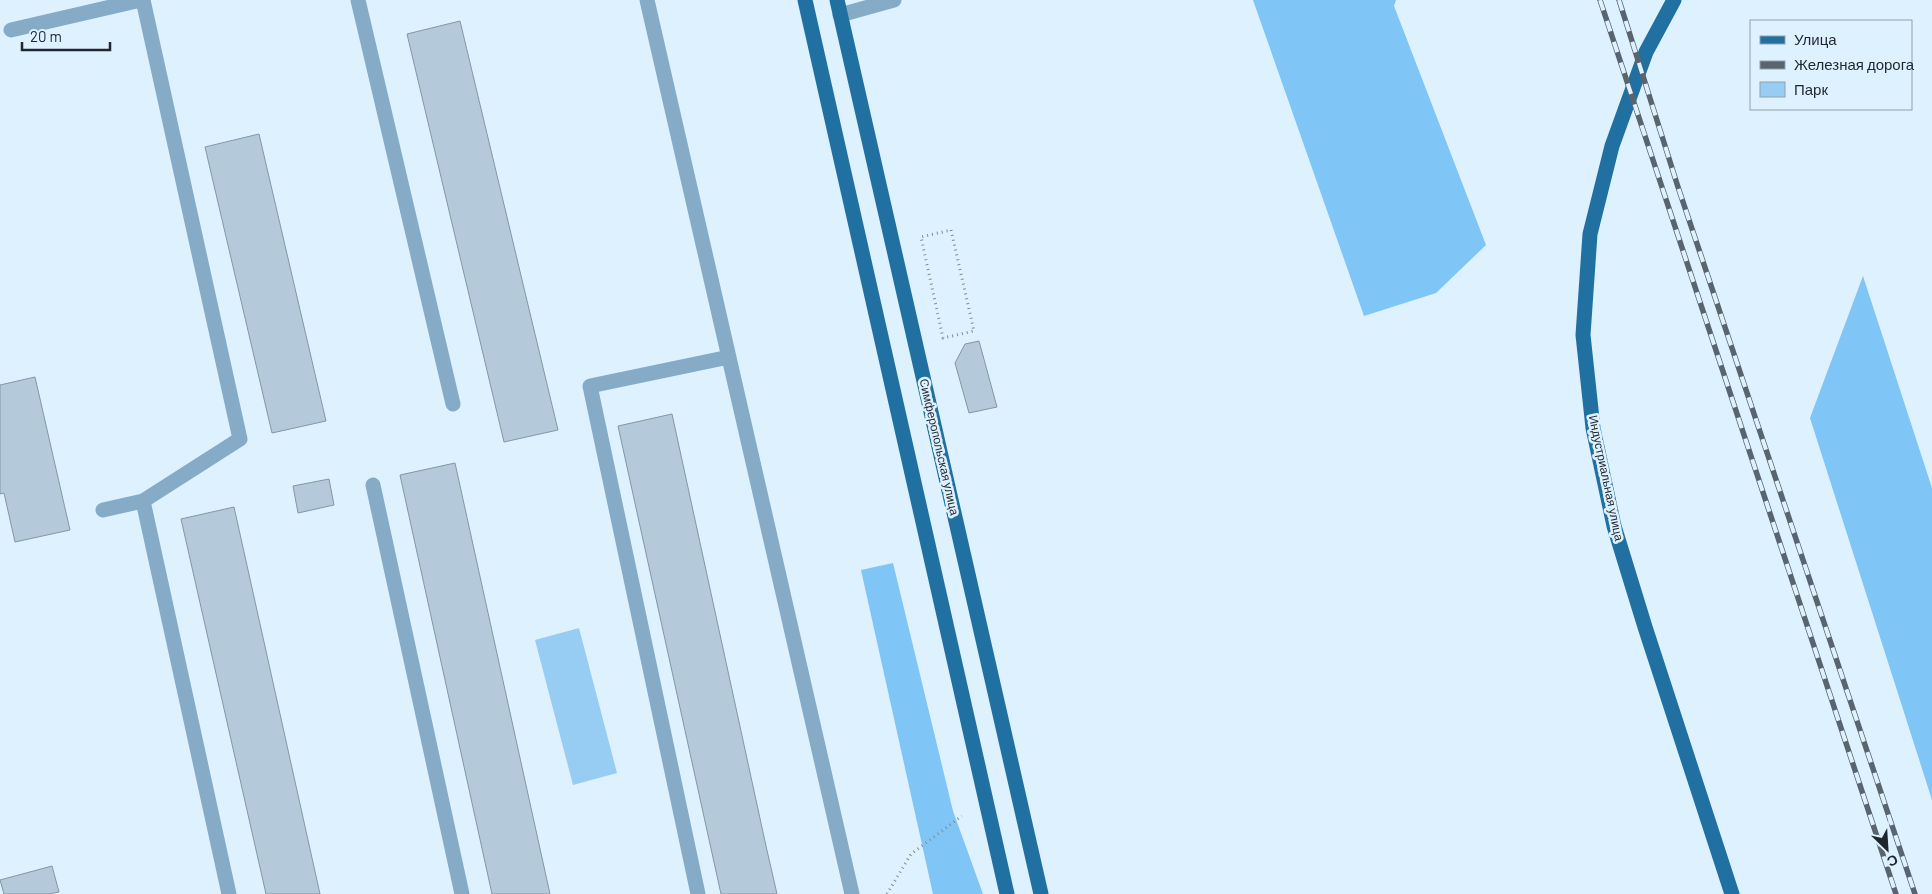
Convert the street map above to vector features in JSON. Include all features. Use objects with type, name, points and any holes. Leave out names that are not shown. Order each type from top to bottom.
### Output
[{"type":"main road","points":[[805,0],[1007,894]]},
{"type":"main road","name":"Симферопольская улица","points":[[837,0],[1040,894]]},
{"type":"main road","name":"Индустриальная улица","points":[[1674,0],[1646,52],[1612,146],[1590,234],[1583,335],[1593,428],[1614,526],[1732,894]]},
{"type":"street","points":[[11,30],[142,0],[240,439],[143,500],[103,510]]},
{"type":"street","points":[[358,0],[453,404]]},
{"type":"street","points":[[647,0],[852,894]]},
{"type":"street","points":[[840,15],[894,0]]},
{"type":"street","points":[[698,894],[590,386],[729,357]]},
{"type":"street","points":[[373,484],[462,894]]},
{"type":"street","points":[[143,500],[229,894]]},
{"type":"path","points":[[951,230],[974,330],[944,338],[921,237],[951,230]]},
{"type":"path","points":[[887,894],[911,854],[962,816]]},
{"type":"green space","points":[[579,628],[617,773],[573,785],[535,640]]},
{"type":"shaded area","points":[[1253,0],[1396,0],[1394,6],[1486,245],[1436,293],[1364,316]]},
{"type":"shaded area","points":[[1863,276],[1932,488],[1932,800],[1810,418]]},
{"type":"shaded area","points":[[893,563],[953,811],[983,894],[933,894],[861,570]]},
{"type":"building","points":[[460,21],[558,430],[504,442],[407,34]]},
{"type":"building","points":[[259,134],[326,421],[272,433],[205,147]]},
{"type":"building","points":[[979,341],[997,407],[969,413],[955,363],[965,344]]},
{"type":"building","points":[[35,377],[70,530],[15,542],[4,493],[0,494],[0,385]]},
{"type":"building","points":[[672,414],[777,894],[721,894],[618,426]]},
{"type":"building","points":[[455,463],[550,894],[492,894],[400,475]]},
{"type":"building","points":[[329,479],[334,505],[298,513],[293,486]]},
{"type":"building","points":[[234,507],[320,894],[266,894],[181,519]]},
{"type":"building","points":[[52,866],[59,892],[49,894],[4,894],[0,880]]},
{"type":"railway","points":[[1600,0],[1896,894]]},
{"type":"railway","points":[[1619,0],[1678,187],[1915,894]]}]
